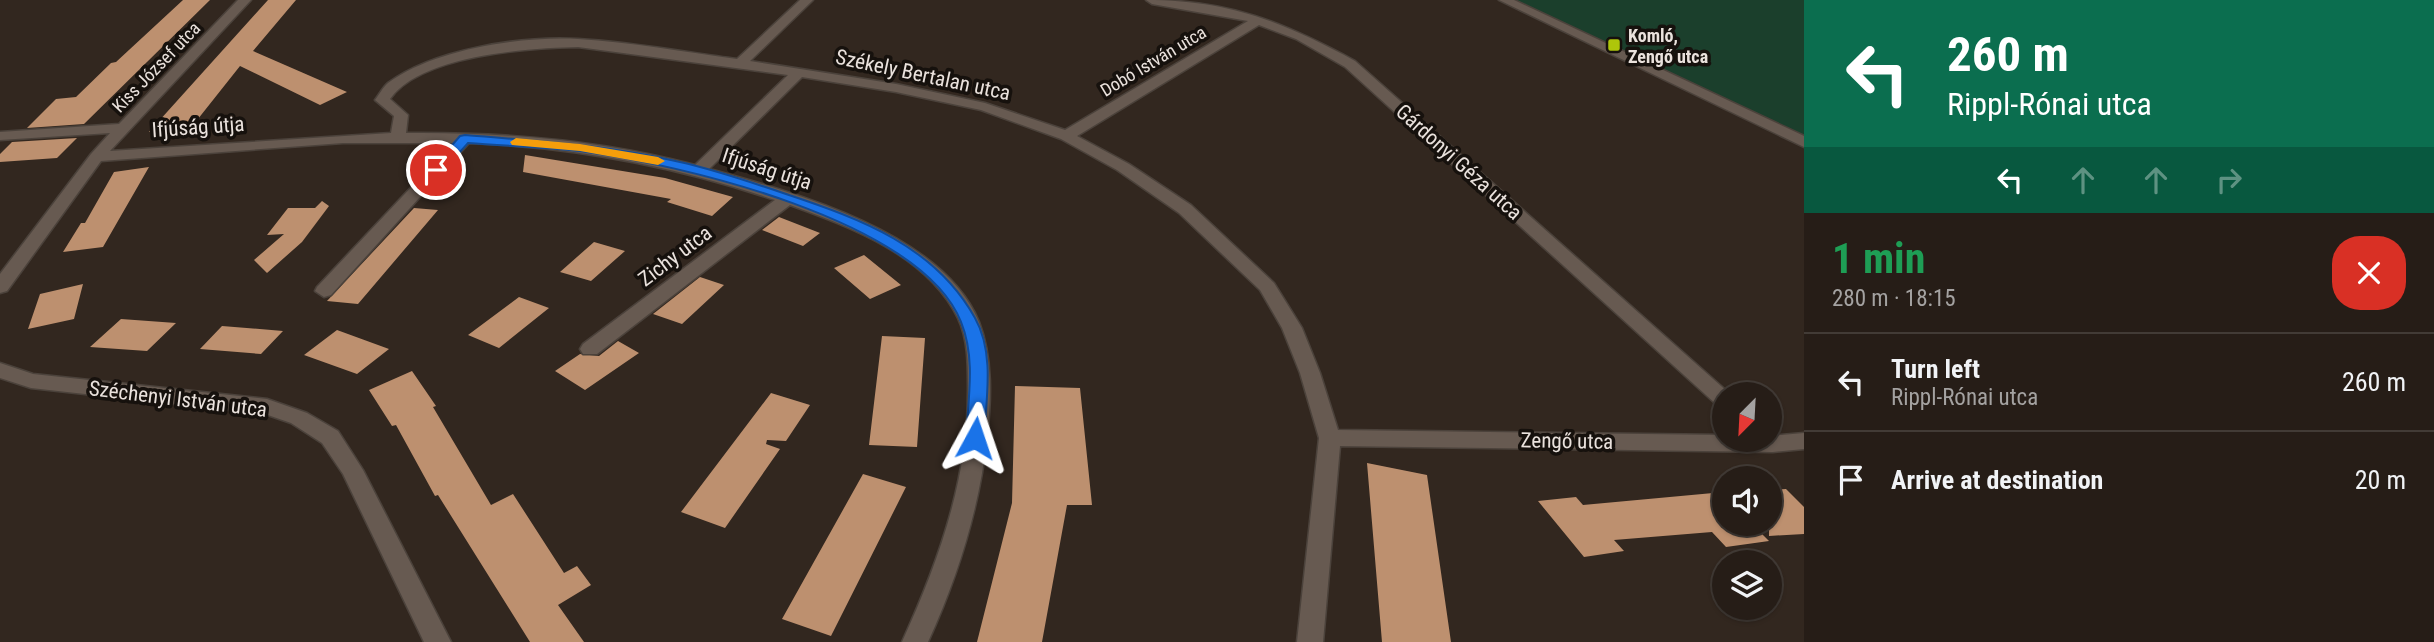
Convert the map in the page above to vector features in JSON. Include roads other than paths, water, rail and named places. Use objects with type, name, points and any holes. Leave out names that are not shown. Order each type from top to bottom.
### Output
[{"type":"street","name":"Kiss József utca","points":[[96,157],[245,0]]},
{"type":"street","points":[[740,63],[807,0]]},
{"type":"street","name":"Gárdonyi Géza utca","points":[[1152,0],[1194,5],[1259,20],[1296,34],[1350,64],[1712,389]]},
{"type":"street","points":[[1505,0],[1804,142]]},
{"type":"street","name":"Dobó István utca","points":[[1066,136],[1259,20]]},
{"type":"street","name":"Székely Bertalan utca","points":[[398,138],[401,116],[382,100],[391,87],[432,65],[467,55],[526,44],[578,43],[799,72],[985,107],[1066,136],[1123,167],[1185,209],[1267,287],[1292,328],[1310,373],[1330,438],[1310,642]]},
{"type":"street","points":[[698,171],[799,72]]},
{"type":"street","points":[[0,136],[121,128]]},
{"type":"street","name":"Ifjúság útja","points":[[96,157],[330,140],[398,138],[465,139],[580,148],[698,171],[788,198],[838,216],[915,256],[943,283],[969,321],[979,360],[977,417],[970,480],[956,540],[915,642]]},
{"type":"street","points":[[324,291],[465,139]]},
{"type":"street","points":[[0,287],[96,157]]},
{"type":"street","name":"Zichy utca","points":[[590,349],[788,198]]},
{"type":"street","name":"Széchenyi István utca","points":[[0,369],[31,381],[267,407],[299,418],[330,437],[352,470],[439,642]]},
{"type":"street","name":"Zengő utca","points":[[1330,438],[1712,441]]},
{"type":"street","name":"Zengő utca","points":[[1782,442],[1804,441]]},
{"type":"place","name":"Komló, Zengő utca","points":[[1614,45]]}]
